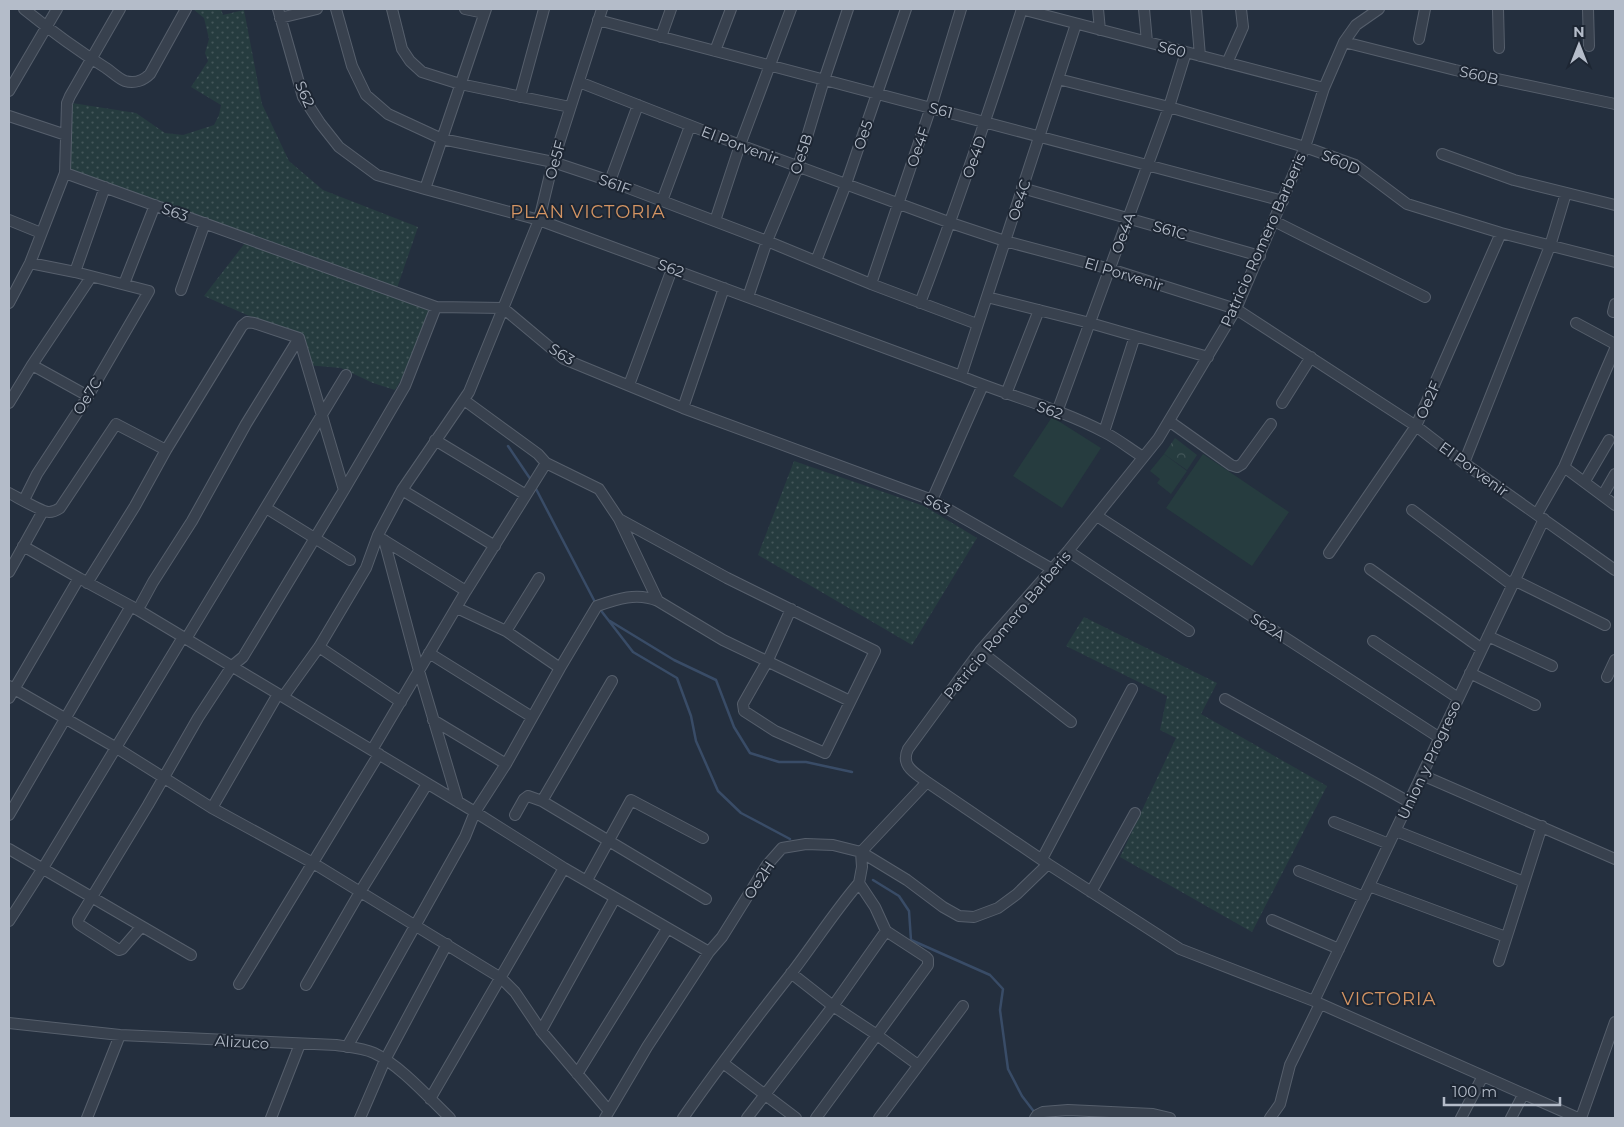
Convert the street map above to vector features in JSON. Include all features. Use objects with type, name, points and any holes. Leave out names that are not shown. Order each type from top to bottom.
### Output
[{"type":"street","points":[[24,9],[92,60],[125,81],[138,81],[150,74],[186,9]]},
{"type":"street","points":[[9,91],[57,9]]},
{"type":"street","points":[[9,303],[30,263],[64,173],[67,103],[120,9]]},
{"type":"street","points":[[279,14],[317,9]]},
{"type":"street","name":"S61F","points":[[336,9],[352,66],[366,94],[388,114],[442,138],[553,162],[610,181],[767,241],[870,284],[978,324]]},
{"type":"street","points":[[392,9],[402,50],[422,72],[460,84],[570,107]]},
{"type":"street","points":[[425,190],[485,11],[465,9]]},
{"type":"street","points":[[520,97],[544,9]]},
{"type":"street","name":"Oe5F","points":[[212,808],[280,696],[319,647],[366,568],[402,490],[469,392],[539,220],[553,162],[602,9]]},
{"type":"street","points":[[661,37],[671,9]]},
{"type":"street","points":[[715,51],[731,9]]},
{"type":"street","points":[[714,221],[769,65],[791,9]]},
{"type":"street","name":"Oe5B","points":[[748,297],[767,241],[798,167],[848,9]]},
{"type":"street","name":"Oe5","points":[[816,261],[846,184],[906,9]]},
{"type":"street","name":"Oe4F","points":[[870,284],[931,107],[962,9]]},
{"type":"street","name":"S60","points":[[1021,9],[1048,13],[1076,24],[1324,88]]},
{"type":"street","name":"Oe4D","points":[[920,303],[951,223],[986,122],[1021,9]]},
{"type":"street","points":[[1098,9],[1100,30]]},
{"type":"street","points":[[1144,9],[1146,42]]},
{"type":"street","points":[[1196,9],[1200,56]]},
{"type":"street","points":[[1227,63],[1243,27],[1241,9]]},
{"type":"street","name":"Patricio Romero Barberis","points":[[1379,9],[1356,25],[1344,42],[1324,88],[1305,147],[1236,309],[1158,439],[1097,516],[980,652],[906,753],[906,764],[908,768],[927,782],[1180,949],[1317,1003],[1578,1118]]},
{"type":"street","points":[[1419,39],[1425,9]]},
{"type":"street","points":[[1498,9],[1499,48]]},
{"type":"street","points":[[1588,9],[1589,46]]},
{"type":"street","name":"S62","points":[[279,14],[303,97],[339,147],[377,175],[425,190],[539,220],[724,288],[1057,412],[1104,432],[1143,457]]},
{"type":"street","name":"S61","points":[[598,20],[1283,201]]},
{"type":"street","name":"Oe4C","points":[[961,376],[1076,24]]},
{"type":"street","name":"S60B","points":[[1344,42],[1455,70],[1615,104]]},
{"type":"street","name":"Oe4A","points":[[1057,412],[1169,107],[1186,52]]},
{"type":"street","name":"S60D","points":[[1058,79],[1169,107],[1305,147],[1355,165],[1406,204],[1501,233],[1615,262]]},
{"type":"street","name":"El Porvenir","points":[[579,82],[740,146],[898,205],[1005,241],[1110,269],[1236,309],[1416,426],[1464,463],[1615,570]]},
{"type":"street","points":[[610,181],[638,105]]},
{"type":"street","points":[[9,116],[66,136]]},
{"type":"street","points":[[662,201],[690,126]]},
{"type":"street","points":[[1442,154],[1514,180],[1615,205]]},
{"type":"street","name":"S63","points":[[64,173],[436,307],[503,308],[564,358],[683,408],[932,500],[1052,568]]},
{"type":"street","points":[[75,272],[105,187]]},
{"type":"street","name":"S61C","points":[[1022,188],[1260,256]]},
{"type":"street","points":[[1464,463],[1550,246],[1566,193]]},
{"type":"street","points":[[30,263],[124,284],[155,205]]},
{"type":"street","points":[[9,220],[41,233]]},
{"type":"street","points":[[1274,221],[1425,298]]},
{"type":"street","points":[[181,290],[205,223]]},
{"type":"street","name":"Oe2F","points":[[1330,552],[1416,426],[1501,233]]},
{"type":"street","points":[[629,385],[672,269]]},
{"type":"street","points":[[9,404],[32,365],[91,276]]},
{"type":"street","name":"Oe7C","points":[[24,500],[37,474],[88,396],[149,291],[124,284]]},
{"type":"street","points":[[683,408],[724,288]]},
{"type":"street","points":[[987,297],[1090,323],[1208,357]]},
{"type":"street","points":[[141,927],[122,949],[116,949],[78,923],[78,920],[198,718],[232,666],[243,657],[405,386],[436,307]]},
{"type":"street","points":[[1006,394],[1039,310]]},
{"type":"street","points":[[299,338],[254,323],[247,322],[242,326],[166,450],[135,506],[83,580],[10,691],[64,719],[164,777],[212,808],[313,863],[501,978],[515,992],[541,1031],[578,1074],[607,1115]]},
{"type":"street","points":[[1576,323],[1615,344]]},
{"type":"street","points":[[1104,432],[1135,336]]},
{"type":"street","points":[[299,338],[344,490]]},
{"type":"street","points":[[9,815],[64,719],[136,605],[192,522],[246,424],[299,338]]},
{"type":"street","name":"Union y Progreso","points":[[1270,1118],[1280,1104],[1290,1065],[1339,948],[1513,583],[1540,517],[1564,467],[1615,349]]},
{"type":"street","points":[[1282,403],[1311,357]]},
{"type":"street","points":[[32,365],[88,396]]},
{"type":"street","points":[[9,921],[114,748],[266,508],[346,375]]},
{"type":"street","points":[[932,500],[983,385]]},
{"type":"street","points":[[464,400],[538,454],[546,463],[599,489],[620,518],[658,600]]},
{"type":"street","points":[[1169,421],[1231,465],[1238,467],[1271,424]]},
{"type":"street","points":[[9,493],[43,511],[56,511],[60,508],[116,424],[166,450]]},
{"type":"street","points":[[436,440],[526,496]]},
{"type":"street","points":[[1585,481],[1609,440]]},
{"type":"street","points":[[239,984],[313,863],[429,653],[546,463]]},
{"type":"street","points":[[1564,467],[1615,505]]},
{"type":"street","points":[[1603,495],[1615,474]]},
{"type":"street","points":[[402,490],[495,546]]},
{"type":"street","points":[[266,508],[350,560]]},
{"type":"street","points":[[1412,510],[1513,583],[1605,625]]},
{"type":"street","points":[[9,572],[43,511]]},
{"type":"street","name":"S62A","points":[[1097,516],[1440,738]]},
{"type":"street","points":[[620,518],[726,578],[791,609],[875,651],[825,753],[775,731],[744,711],[743,704],[768,660],[791,609]]},
{"type":"street","points":[[381,537],[466,591]]},
{"type":"street","points":[[381,537],[458,802]]},
{"type":"street","points":[[23,546],[83,580],[136,605],[185,638],[475,812],[564,868],[709,952]]},
{"type":"street","points":[[1068,550],[1189,631]]},
{"type":"street","points":[[1370,569],[1482,649]]},
{"type":"street","points":[[506,631],[539,578]]},
{"type":"street","points":[[347,1047],[465,837],[475,812],[506,764],[597,606],[631,596],[658,600],[723,640],[850,701]]},
{"type":"street","points":[[457,608],[506,631],[560,668]]},
{"type":"street","points":[[1488,636],[1552,666]]},
{"type":"street","points":[[1372,641],[1458,698]]},
{"type":"street","points":[[319,647],[401,702]]},
{"type":"street","points":[[980,652],[1071,722]]},
{"type":"street","points":[[429,653],[532,717]]},
{"type":"street","points":[[1607,676],[1615,660]]},
{"type":"street","points":[[1470,673],[1535,705]]},
{"type":"street","points":[[542,801],[612,681]]},
{"type":"street","name":"Oe2H","points":[[607,1115],[647,1047],[709,952],[722,937],[767,865],[782,848],[806,844],[832,845],[861,852],[907,880],[943,907],[959,916],[974,917],[998,908],[1017,894],[1045,861],[1132,689]]},
{"type":"street","points":[[1225,699],[1409,802]]},
{"type":"street","points":[[433,720],[506,764]]},
{"type":"street","points":[[1422,775],[1615,859]]},
{"type":"street","points":[[682,1118],[840,905],[859,883],[862,867],[861,852],[927,782]]},
{"type":"street","points":[[306,985],[360,892],[427,784]]},
{"type":"street","points":[[515,815],[524,799],[528,796],[542,801],[706,899]]},
{"type":"street","points":[[587,880],[631,800],[703,838]]},
{"type":"street","points":[[1091,892],[1134,813]]},
{"type":"street","points":[[1334,822],[1389,844]]},
{"type":"street","points":[[1498,961],[1542,826]]},
{"type":"street","points":[[1396,830],[1524,882]]},
{"type":"street","points":[[9,849],[191,955]]},
{"type":"street","points":[[430,1099],[564,868]]},
{"type":"street","points":[[1299,871],[1364,897]]},
{"type":"street","points":[[816,1118],[929,962],[926,957],[886,931],[875,907],[859,883]]},
{"type":"street","points":[[1369,886],[1506,937]]},
{"type":"street","points":[[541,1031],[616,898]]},
{"type":"street","points":[[1272,920],[1339,948]]},
{"type":"street","points":[[578,1074],[667,929]]},
{"type":"street","points":[[747,1118],[833,1006],[886,931]]},
{"type":"street","points":[[360,1118],[386,1060],[447,944]]},
{"type":"street","points":[[791,973],[833,1006],[918,1065]]},
{"type":"street","points":[[879,1118],[962,1006]]},
{"type":"street","points":[[1582,1118],[1615,1022]]},
{"type":"street","name":"Alizuco","points":[[9,1023],[120,1035],[347,1047],[374,1053],[386,1060],[450,1118]]},
{"type":"street","points":[[87,1118],[120,1035]]},
{"type":"street","points":[[271,1118],[300,1044]]},
{"type":"street","points":[[723,1063],[796,1118]]},
{"type":"street","points":[[1462,1118],[1483,1076]]},
{"type":"street","points":[[1511,1118],[1523,1094]]},
{"type":"street","points":[[1036,1117],[1049,1111],[1068,1110],[1154,1114],[1170,1118]]},
{"type":"green space","points":[[193,9],[221,9],[223,15],[244,10],[262,104],[289,161],[323,190],[418,227],[397,288],[69,169],[72,103],[136,113],[165,133],[183,135],[214,125],[221,105],[191,87],[208,61],[205,53],[209,39],[204,18]]},
{"type":"green space","points":[[245,243],[431,309],[395,390],[373,383],[341,368],[306,365],[299,338],[204,296]]},
{"type":"green space","points":[[1052,417],[1101,448],[1062,508],[1013,476]]},
{"type":"green space","points":[[1175,438],[1197,455],[1187,470],[1164,454]]},
{"type":"green space","points":[[1164,454],[1187,471],[1171,494],[1157,483],[1160,479],[1150,471]]},
{"type":"green space","points":[[1203,454],[1289,512],[1252,566],[1166,508]]},
{"type":"green space","points":[[794,461],[924,506],[977,538],[912,645],[758,555]]},
{"type":"green space","points":[[1084,617],[1217,683],[1201,714],[1327,786],[1252,932],[1120,857],[1176,738],[1160,730],[1167,696],[1066,646]]},
{"type":"waterway","points":[[508,446],[531,480]]},
{"type":"waterway","points":[[535,487],[596,604]]},
{"type":"waterway","points":[[599,608],[633,652],[677,678],[691,716],[696,741],[718,791],[741,813],[790,839]]},
{"type":"waterway","points":[[610,621],[674,660],[716,680],[734,727],[750,753],[779,762],[806,762],[852,772]]},
{"type":"waterway","points":[[873,880],[899,896],[909,911],[911,940],[990,975],[1003,989],[1000,1010],[1008,1069],[1022,1096],[1035,1113]]},
{"type":"waterway","points":[[1044,1117],[1053,1118]]},
{"type":"district","name":"PLAN VICTORIA","points":[[588,212]]},
{"type":"district","name":"VICTORIA","points":[[1389,999]]}]
